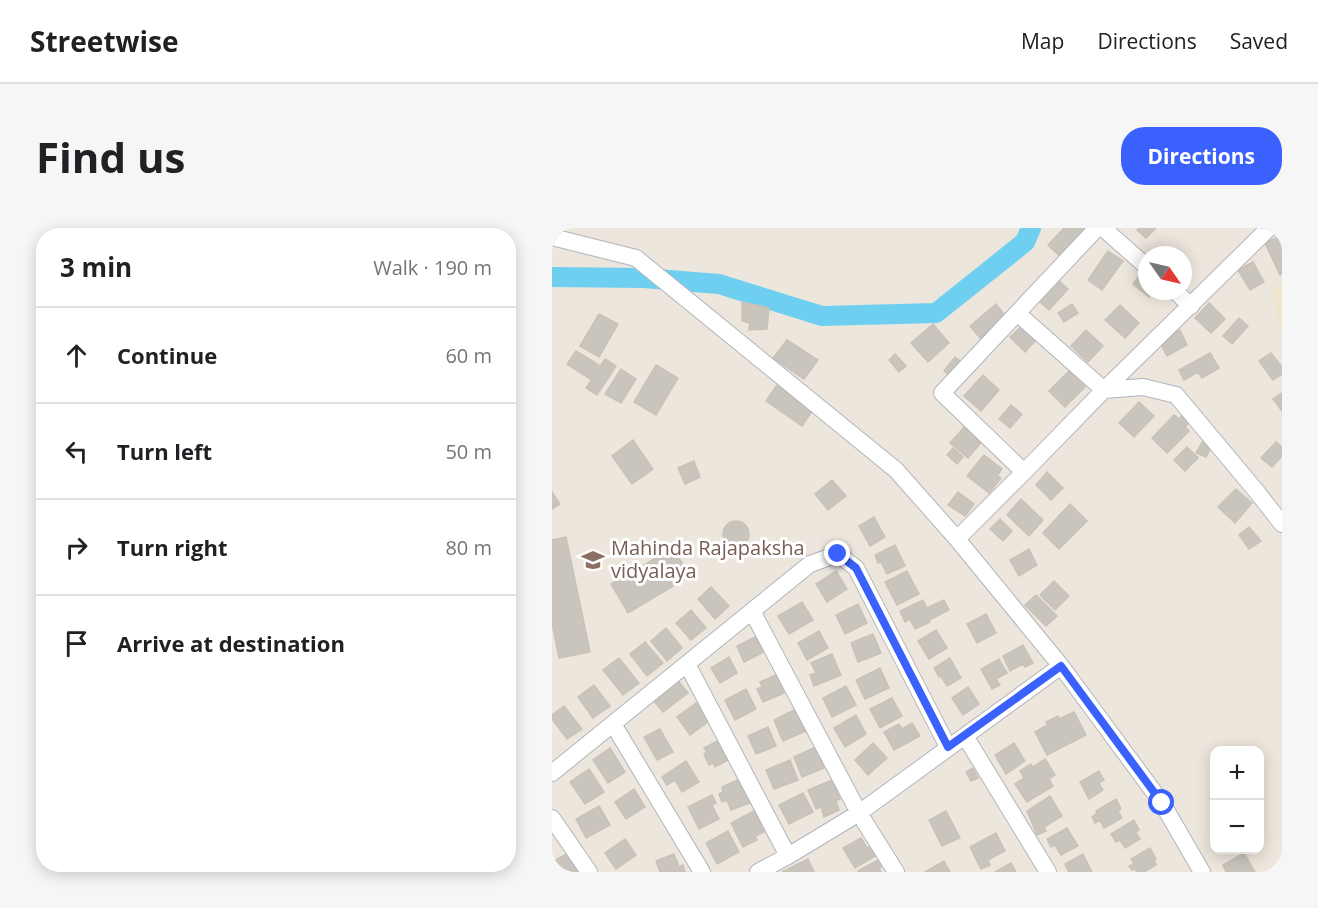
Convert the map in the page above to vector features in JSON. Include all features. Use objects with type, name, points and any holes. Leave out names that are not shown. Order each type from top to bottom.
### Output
[{"type":"street","points":[[1024,472],[942,393],[1097,228]]},
{"type":"street","points":[[1103,228],[1138,259]]},
{"type":"street","points":[[957,539],[1269,228]]},
{"type":"street","points":[[552,237],[636,258],[896,470],[957,539],[1061,666],[1162,803],[1202,872]]},
{"type":"street","points":[[1185,300],[1191,306]]},
{"type":"street","points":[[1017,313],[1104,390],[1143,387],[1176,395],[1282,524]]},
{"type":"street","points":[[552,773],[810,564],[838,554],[856,568],[948,747]]},
{"type":"street","points":[[752,611],[859,813],[896,872]]},
{"type":"street","points":[[687,664],[788,856]]},
{"type":"street","points":[[765,870],[859,813],[1061,666]]},
{"type":"street","points":[[613,724],[702,872]]},
{"type":"street","points":[[965,736],[1048,872]]},
{"type":"street","points":[[552,818],[589,872]]},
{"type":"shaded area","points":[[1282,284],[1282,334],[1271,290]]},
{"type":"building","points":[[1064,228],[1087,228],[1064,260],[1048,245]]},
{"type":"building","points":[[1156,228],[1146,238],[1137,230]]},
{"type":"building","points":[[1282,235],[1282,274],[1280,275],[1265,243]]},
{"type":"building","points":[[1108,251],[1123,261],[1102,290],[1088,280]]},
{"type":"building","points":[[1253,262],[1264,282],[1250,290],[1238,270]]},
{"type":"building","points":[[1138,277],[1138,288],[1133,284]]},
{"type":"building","points":[[1057,279],[1068,289],[1049,310],[1038,300]]},
{"type":"building","points":[[742,302],[769,308],[767,329],[749,330],[750,323],[742,321]]},
{"type":"building","points":[[1209,303],[1225,319],[1211,333],[1195,318]]},
{"type":"building","points":[[996,304],[1007,318],[981,339],[970,326]]},
{"type":"building","points":[[1072,304],[1078,313],[1064,322],[1058,313]]},
{"type":"building","points":[[1120,305],[1139,323],[1125,338],[1105,320]]},
{"type":"building","points":[[599,314],[618,324],[599,357],[580,346]]},
{"type":"building","points":[[1239,318],[1248,326],[1232,344],[1223,336]]},
{"type":"building","points":[[933,324],[949,343],[928,362],[911,343]]},
{"type":"building","points":[[1022,326],[1036,340],[1025,352],[1010,337]]},
{"type":"building","points":[[1086,330],[1103,346],[1088,362],[1071,346]]},
{"type":"building","points":[[1180,330],[1187,345],[1167,356],[1159,341]]},
{"type":"building","points":[[787,340],[818,360],[804,379],[773,358]]},
{"type":"building","points":[[576,351],[599,365],[590,379],[567,364]]},
{"type":"building","points":[[1210,353],[1219,368],[1202,378],[1198,372],[1184,380],[1179,370]]},
{"type":"building","points":[[1271,353],[1282,367],[1282,374],[1273,380],[1259,361]]},
{"type":"building","points":[[895,354],[906,366],[899,372],[889,360]]},
{"type":"building","points":[[955,357],[963,363],[952,378],[944,371]]},
{"type":"building","points":[[605,359],[616,366],[597,395],[586,388]]},
{"type":"building","points":[[656,365],[678,378],[656,415],[634,402]]},
{"type":"building","points":[[621,369],[636,379],[621,403],[605,394]]},
{"type":"building","points":[[1069,371],[1085,387],[1065,407],[1049,391]]},
{"type":"building","points":[[983,375],[999,390],[981,411],[964,396]]},
{"type":"building","points":[[777,385],[813,410],[802,426],[766,401]]},
{"type":"building","points":[[1282,393],[1282,411],[1273,399]]},
{"type":"building","points":[[1139,402],[1154,416],[1134,437],[1119,423]]},
{"type":"building","points":[[1011,405],[1022,414],[1010,428],[999,419]]},
{"type":"building","points":[[1183,414],[1190,421],[1185,427],[1189,431],[1167,453],[1152,438],[1174,415],[1179,419]]},
{"type":"building","points":[[966,425],[983,440],[968,458],[950,443]]},
{"type":"building","points":[[633,440],[653,469],[632,484],[612,456]]},
{"type":"building","points":[[1203,441],[1212,446],[1206,457],[1196,453]]},
{"type":"building","points":[[1276,442],[1282,447],[1282,456],[1272,467],[1261,458]]},
{"type":"building","points":[[1187,447],[1198,458],[1185,471],[1174,460]]},
{"type":"building","points":[[953,448],[963,457],[957,464],[947,455]]},
{"type":"building","points":[[984,455],[1002,469],[997,476],[1001,478],[989,493],[967,476]]},
{"type":"building","points":[[694,461],[700,477],[685,484],[678,468]]},
{"type":"building","points":[[1047,472],[1063,488],[1051,500],[1036,485]]},
{"type":"building","points":[[832,480],[846,496],[828,510],[815,494]]},
{"type":"building","points":[[1236,489],[1252,503],[1235,523],[1218,507]]},
{"type":"building","points":[[552,492],[560,504],[552,509]]},
{"type":"building","points":[[958,492],[974,504],[965,516],[948,505]]},
{"type":"building","points":[[1021,499],[1043,520],[1029,536],[1007,515]]},
{"type":"building","points":[[1070,504],[1087,521],[1059,549],[1043,533]]},
{"type":"building","points":[[874,517],[885,537],[870,546],[859,526]]},
{"type":"building","points":[[1000,519],[1012,531],[1003,541],[990,529]]},
{"type":"building","points":[[736,521],[745,525],[749,534],[745,543],[736,547],[727,543],[723,534],[727,525]]},
{"type":"building","points":[[1249,527],[1261,541],[1249,549],[1239,535]]},
{"type":"building","points":[[566,537],[590,652],[559,658],[552,623],[552,540]]},
{"type":"building","points":[[895,545],[905,566],[887,574],[875,555]]},
{"type":"building","points":[[673,548],[690,576],[628,613],[611,584]]},
{"type":"building","points":[[1029,549],[1037,565],[1019,576],[1010,560]]},
{"type":"building","points":[[836,571],[847,589],[827,602],[816,584]]},
{"type":"building","points":[[907,571],[919,594],[897,605],[885,582]]},
{"type":"building","points":[[1054,581],[1069,596],[1055,610],[1040,595]]},
{"type":"building","points":[[711,587],[729,606],[715,619],[698,599]]},
{"type":"building","points":[[1036,595],[1057,616],[1046,626],[1025,605]]},
{"type":"building","points":[[923,600],[927,608],[944,600],[949,610],[915,629],[910,619],[905,622],[900,611]]},
{"type":"building","points":[[802,602],[813,620],[789,634],[778,616]]},
{"type":"building","points":[[858,604],[867,623],[845,634],[836,615]]},
{"type":"building","points":[[691,610],[706,628],[691,640],[676,623]]},
{"type":"building","points":[[986,614],[996,633],[977,643],[967,624]]},
{"type":"building","points":[[666,628],[682,648],[667,661],[651,641]]},
{"type":"building","points":[[936,630],[947,648],[929,659],[918,641]]},
{"type":"building","points":[[819,631],[828,648],[807,660],[798,643]]},
{"type":"building","points":[[873,634],[881,653],[858,662],[851,643]]},
{"type":"building","points":[[757,636],[764,652],[744,662],[737,646]]},
{"type":"building","points":[[645,642],[663,663],[647,676],[630,654]]},
{"type":"building","points":[[1023,645],[1033,663],[1025,667],[1023,664],[1010,671],[1003,656]]},
{"type":"building","points":[[832,654],[841,675],[814,686],[810,675],[816,673],[811,663]]},
{"type":"building","points":[[729,657],[737,673],[720,683],[711,668]]},
{"type":"building","points":[[619,658],[639,683],[623,695],[603,670]]},
{"type":"building","points":[[950,658],[961,678],[947,686],[934,668]]},
{"type":"building","points":[[999,659],[1007,673],[996,679],[1000,685],[992,689],[981,669]]},
{"type":"building","points":[[880,668],[889,688],[865,699],[856,680]]},
{"type":"building","points":[[776,675],[784,693],[763,702],[757,689],[762,687],[760,682]]},
{"type":"building","points":[[678,681],[688,693],[663,712],[653,700]]},
{"type":"building","points":[[594,685],[610,706],[593,718],[578,697]]},
{"type":"building","points":[[846,686],[856,705],[832,717],[823,698]]},
{"type":"building","points":[[968,687],[979,704],[963,715],[952,698]]},
{"type":"building","points":[[746,689],[756,709],[735,720],[725,700]]},
{"type":"building","points":[[892,698],[902,716],[880,728],[870,709]]},
{"type":"building","points":[[696,703],[709,721],[690,735],[677,717]]},
{"type":"building","points":[[564,706],[582,729],[567,739],[552,719],[552,715]]},
{"type":"building","points":[[798,708],[808,730],[783,741],[774,720]]},
{"type":"building","points":[[1074,712],[1086,735],[1047,755],[1035,732],[1047,725],[1046,722]]},
{"type":"building","points":[[856,715],[866,734],[845,747],[834,728]]},
{"type":"building","points":[[912,723],[920,736],[894,750],[884,732],[899,724],[902,729]]},
{"type":"building","points":[[768,727],[776,746],[756,754],[748,736]]},
{"type":"building","points":[[660,729],[673,752],[657,760],[644,737]]},
{"type":"building","points":[[721,739],[732,758],[715,767],[713,763],[709,765],[704,748]]},
{"type":"building","points":[[873,743],[887,758],[868,775],[855,760]]},
{"type":"building","points":[[1014,743],[1025,761],[1006,774],[995,755]]},
{"type":"building","points":[[816,747],[824,768],[802,777],[794,757]]},
{"type":"building","points":[[610,748],[625,772],[608,783],[593,760]]},
{"type":"building","points":[[1045,759],[1055,775],[1049,779],[1053,786],[1027,802],[1015,784],[1024,778],[1020,771],[1031,764],[1033,767]]},
{"type":"building","points":[[790,760],[798,780],[774,789],[766,770]]},
{"type":"building","points":[[686,761],[699,782],[682,792],[675,780],[667,785],[662,777]]},
{"type":"building","points":[[973,768],[978,778],[971,781],[966,772]]},
{"type":"building","points":[[589,769],[604,792],[585,804],[570,782]]},
{"type":"building","points":[[1099,771],[1104,780],[1099,783],[1103,790],[1089,799],[1080,782]]},
{"type":"building","points":[[742,778],[752,802],[731,810],[727,800],[722,802],[719,794],[723,792],[722,787]]},
{"type":"building","points":[[832,780],[840,799],[816,809],[808,790]]},
{"type":"building","points":[[634,789],[645,807],[626,819],[615,802]]},
{"type":"building","points":[[803,793],[813,812],[789,824],[779,805]]},
{"type":"building","points":[[712,795],[716,803],[712,805],[719,819],[699,829],[688,807]]},
{"type":"building","points":[[1050,796],[1062,816],[1044,827],[1046,831],[1037,835],[1027,811]]},
{"type":"building","points":[[1116,799],[1122,818],[1104,828],[1100,820],[1095,823],[1092,817],[1097,813],[1096,811]]},
{"type":"building","points":[[836,801],[839,810],[824,817],[821,807]]},
{"type":"building","points":[[599,806],[610,825],[586,838],[576,819]]},
{"type":"building","points":[[754,811],[764,832],[755,836],[757,840],[743,847],[731,823]]},
{"type":"building","points":[[946,811],[960,838],[942,846],[929,820]]},
{"type":"building","points":[[1134,820],[1140,839],[1125,848],[1120,840],[1116,842],[1111,834]]},
{"type":"building","points":[[1067,828],[1078,846],[1061,855],[1055,845],[1051,847],[1047,839]]},
{"type":"building","points":[[728,831],[739,852],[717,864],[706,843]]},
{"type":"building","points":[[996,833],[1005,851],[988,860],[990,865],[981,869],[970,847]]},
{"type":"building","points":[[861,838],[867,848],[871,846],[877,855],[855,868],[843,848]]},
{"type":"building","points":[[625,839],[636,855],[616,869],[605,853]]},
{"type":"building","points":[[1150,848],[1156,859],[1154,860],[1156,865],[1144,872],[1132,870],[1129,866],[1134,864],[1131,859]]},
{"type":"building","points":[[568,853],[579,871],[552,872],[552,867],[556,865],[554,861]]},
{"type":"building","points":[[674,854],[679,867],[683,865],[685,872],[660,872],[656,861]]},
{"type":"building","points":[[1083,854],[1092,872],[1069,872],[1065,864]]},
{"type":"building","points":[[1245,854],[1255,872],[1226,872],[1223,865]]},
{"type":"building","points":[[808,859],[814,872],[782,872]]},
{"type":"building","points":[[878,860],[881,872],[858,871]]},
{"type":"building","points":[[944,861],[950,872],[925,872]]},
{"type":"building","points":[[1011,863],[1016,872],[995,872]]},
{"type":"waterway","points":[[552,277],[644,278],[719,284],[822,316],[936,313],[1025,242],[1031,228]]},
{"type":"place","name":"Mahinda Rajapaksha vidyalaya","points":[[593,560]]},
{"type":"route","points":[[838,554],[856,568],[948,747],[1061,666],[1162,803]]}]
